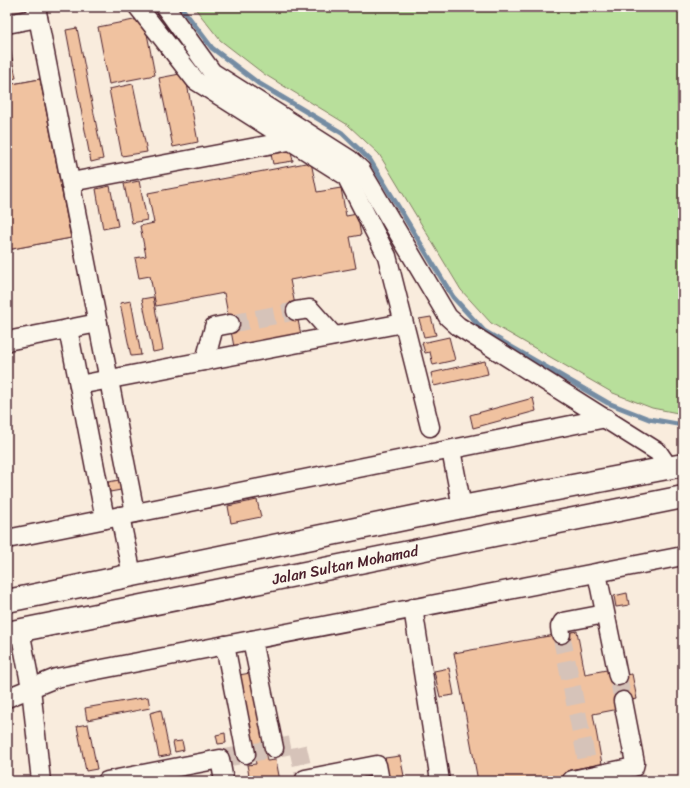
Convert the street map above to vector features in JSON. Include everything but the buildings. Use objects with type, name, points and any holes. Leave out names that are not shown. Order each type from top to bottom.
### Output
[{"type":"highway","points":[[7,600],[462,507],[676,467]]},
{"type":"highway","name":"Jalan Sultan Mohamad","points":[[14,631],[683,497]]},
{"type":"street","points":[[138,7],[196,81],[346,176],[387,256],[430,428]]},
{"type":"street","points":[[165,7],[212,72],[349,159],[361,170],[448,317],[458,326],[658,452],[676,467]]},
{"type":"street","points":[[7,24],[37,13],[109,379],[120,516]]},
{"type":"street","points":[[71,182],[289,141]]},
{"type":"street","points":[[296,311],[310,309],[334,336]]},
{"type":"street","points":[[7,340],[98,323]]},
{"type":"street","points":[[79,384],[403,323]]},
{"type":"street","points":[[205,360],[214,327],[230,324]]},
{"type":"street","points":[[68,329],[79,384],[120,516],[132,575]]},
{"type":"street","points":[[7,539],[606,418]]},
{"type":"street","points":[[451,450],[462,507]]},
{"type":"street","points":[[7,698],[56,678],[683,556]]},
{"type":"street","points":[[597,573],[618,676]]},
{"type":"street","points":[[413,608],[440,781]]},
{"type":"street","points":[[561,634],[560,627],[563,622],[605,614]]},
{"type":"street","points":[[14,631],[31,688],[41,781]]},
{"type":"street","points":[[252,640],[274,748]]},
{"type":"street","points":[[224,645],[246,754]]},
{"type":"street","points":[[572,780],[589,772],[634,767],[635,763],[622,701]]},
{"type":"street","points":[[107,781],[220,759],[224,781]]},
{"type":"street","points":[[305,779],[377,765],[380,781]]},
{"type":"green space","points":[[194,7],[683,7],[683,414],[652,408],[613,393],[491,323],[461,290],[379,154],[348,125],[264,74],[220,40]]},
{"type":"waterway","points":[[181,7],[212,48],[258,83],[342,133],[370,160],[453,297],[484,331],[608,403],[649,419],[683,425]]},
{"type":"tunnel","points":[[230,324],[296,311]]},
{"type":"tunnel","points":[[561,634],[588,766]]},
{"type":"tunnel","points":[[618,676],[623,701]]},
{"type":"tunnel","points":[[220,759],[297,744],[305,779],[296,781]]}]
